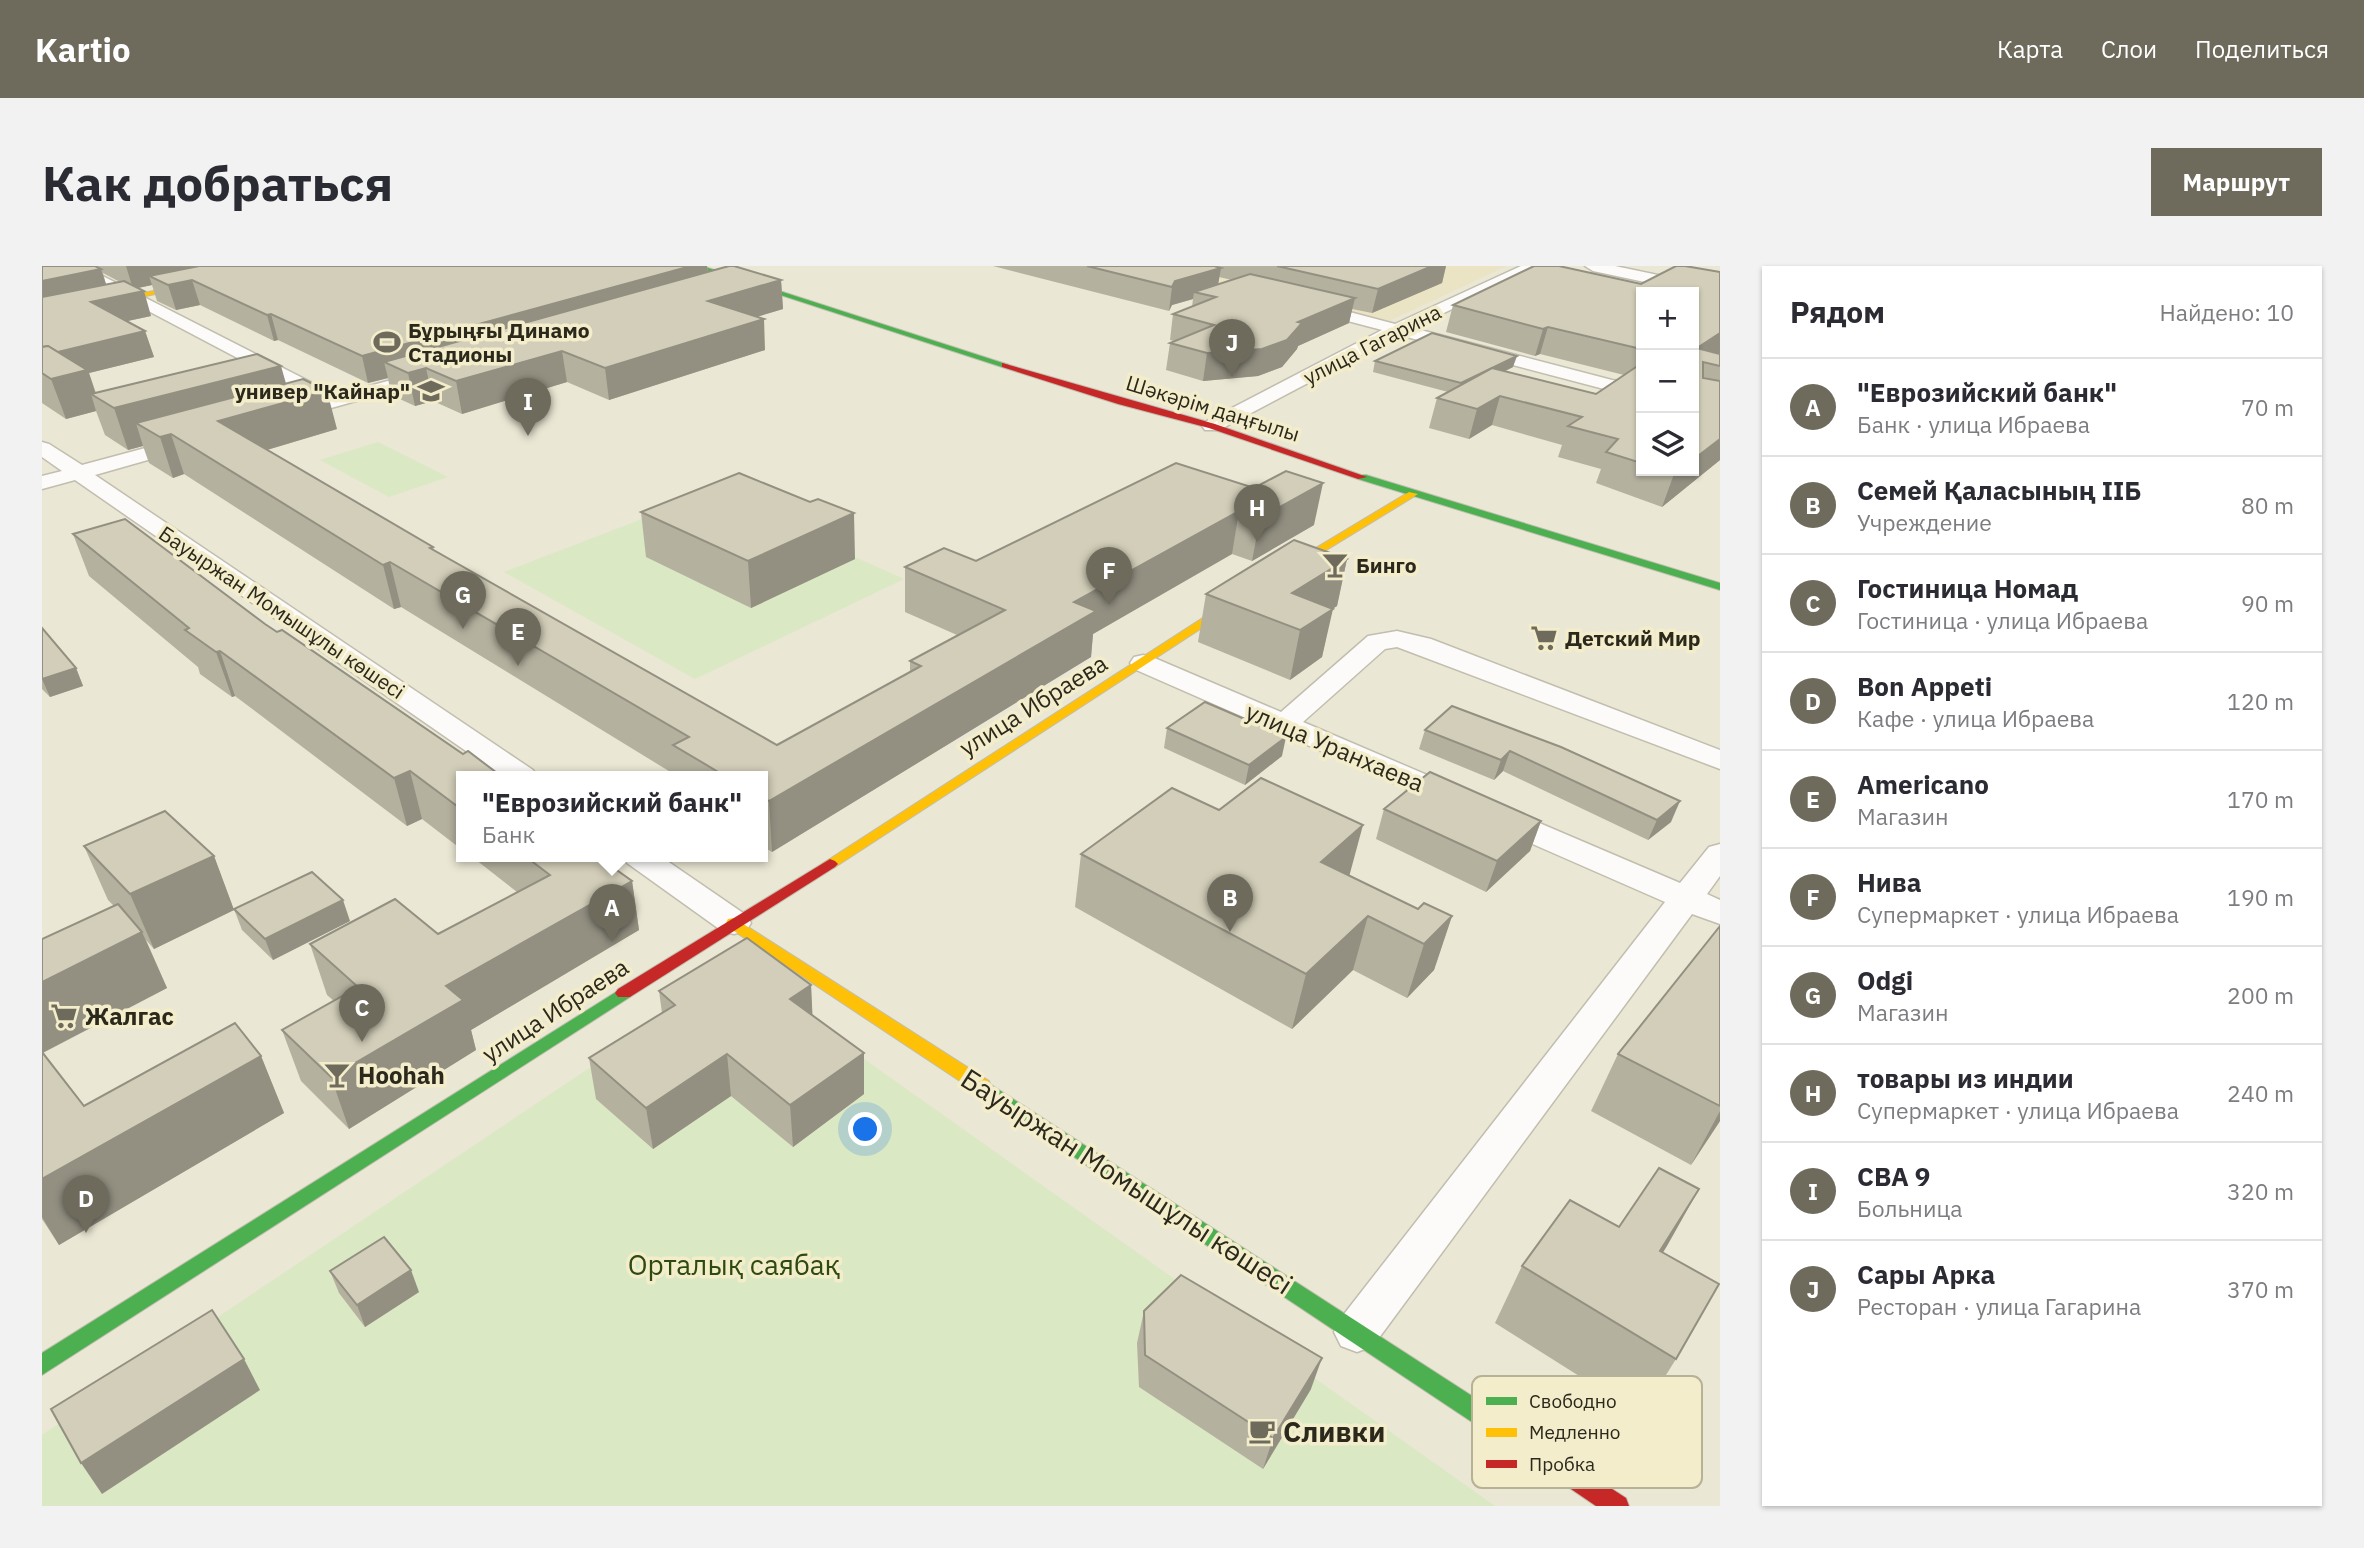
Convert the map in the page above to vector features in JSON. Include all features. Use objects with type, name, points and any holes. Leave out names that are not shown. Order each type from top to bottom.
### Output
[{"type":"main road","points":[[42,316],[260,266]]},
{"type":"main road","points":[[132,296],[284,266]]},
{"type":"main road","name":"Шәкәрім даңғылы","points":[[695,266],[1121,402],[1212,426],[1413,494],[1720,587]]},
{"type":"main road","name":"улица Ибраева","points":[[42,1365],[865,842],[1250,592],[1413,494]]},
{"type":"main road","name":"Бауыржан Момышұлы көшесі","points":[[734,923],[1472,1409]]},
{"type":"main road","name":"Бауыржан Момышұлы көшесі","points":[[1589,1488],[1616,1506]]},
{"type":"street","points":[[71,266],[333,401]]},
{"type":"street","name":"улица Гагарина","points":[[1212,426],[1399,328],[1533,266]]},
{"type":"street","points":[[1593,266],[1720,293]]},
{"type":"street","points":[[717,291],[744,283]]},
{"type":"street","points":[[1296,303],[1611,385],[1636,389]]},
{"type":"street","points":[[266,420],[453,368]]},
{"type":"street","points":[[42,483],[213,435]]},
{"type":"street","name":"Бауыржан Момышұлы көшесі","points":[[42,448],[515,771]]},
{"type":"street","points":[[1283,725],[1377,642],[1397,639],[1422,645],[1720,760]]},
{"type":"street","name":"улица Уранхаева","points":[[1143,663],[1704,906]]},
{"type":"street","points":[[1357,1332],[1704,906],[1720,854]]},
{"type":"street","name":"Бауыржан Момышұлы көшесі","points":[[647,862],[734,923]]},
{"type":"shaded area","points":[[1152,266],[1507,266],[1385,323]]},
{"type":"green space","points":[[378,442],[448,477],[389,497],[320,460]]},
{"type":"green space","points":[[710,493],[904,579],[695,679],[504,572]]},
{"type":"green space","name":"Орталық саябақ","points":[[737,969],[1495,1506],[42,1506],[42,1435]]},
{"type":"building","points":[[42,266],[95,266],[101,269],[42,281]]},
{"type":"building","name":"Бұрыңғы Динамо Стадионы","points":[[199,266],[691,266],[362,356],[192,280],[168,285],[149,276]]},
{"type":"building","points":[[729,266],[781,280],[708,301],[764,319],[605,368],[562,351],[456,381],[426,368],[408,373],[384,362]]},
{"type":"building","points":[[1087,266],[1221,268],[1175,281],[1172,287]]},
{"type":"building","points":[[1277,266],[1432,266],[1378,289]]},
{"type":"building","points":[[1534,266],[1559,266],[1641,284],[1676,266],[1720,272],[1720,333],[1699,347],[1699,287],[1636,287],[1636,348],[1548,327],[1543,329],[1453,305]]},
{"type":"building","points":[[1250,274],[1355,298],[1298,322],[1302,323],[1287,340],[1262,349],[1207,353],[1170,343],[1214,325],[1173,314],[1216,297],[1194,292]]},
{"type":"building","points":[[124,281],[144,291],[91,302],[145,331],[58,352],[48,346],[42,347],[42,297]]},
{"type":"building","points":[[1432,333],[1517,356],[1461,383],[1375,361]]},
{"type":"building","points":[[48,346],[87,370],[51,379],[42,373],[42,347]]},
{"type":"building","points":[[1699,349],[1720,354],[1720,366],[1703,362],[1703,378],[1720,381],[1720,439],[1699,455]]},
{"type":"building","points":[[257,354],[281,366],[114,408],[91,394]]},
{"type":"building","points":[[1636,367],[1636,461],[1606,452],[1618,439],[1568,426],[1582,417],[1500,396],[1477,409],[1437,398],[1492,368],[1596,394]]},
{"type":"building","points":[[303,379],[327,391],[218,421],[433,547],[430,548],[777,745],[921,666],[910,661],[1005,610],[905,567],[944,548],[976,561],[1176,463],[1254,488],[1286,471],[1323,483],[1260,518],[1239,511],[1074,602],[1096,611],[769,801],[768,771],[717,771],[673,745],[689,737],[390,562],[383,565],[171,434],[160,437],[136,423]]},
{"type":"building","points":[[739,473],[810,502],[818,499],[854,513],[748,561],[641,512]]},
{"type":"building","points":[[125,519],[265,624],[277,632],[282,630],[463,754],[468,751],[494,771],[456,771],[456,805],[410,771],[394,778],[220,651],[216,652],[185,630],[189,628],[73,534]]},
{"type":"building","points":[[1294,540],[1347,559],[1292,593],[1333,609],[1300,630],[1206,594]]},
{"type":"building","points":[[42,628],[76,668],[42,679]]},
{"type":"building","points":[[1205,702],[1286,737],[1249,765],[1167,728]]},
{"type":"building","points":[[1452,706],[1561,747],[1680,801],[1657,820],[1510,751],[1501,760],[1425,730]]},
{"type":"building","points":[[1430,772],[1541,821],[1497,861],[1384,809]]},
{"type":"building","points":[[1261,778],[1363,825],[1321,862],[1418,909],[1424,903],[1452,916],[1424,944],[1368,916],[1306,974],[1081,854],[1172,788],[1219,810]]},
{"type":"building","points":[[165,811],[214,856],[130,894],[84,846]]},
{"type":"building","points":[[533,862],[605,862],[632,881],[446,986],[463,1000],[331,1077],[282,1030],[358,987],[310,944],[395,899],[438,934],[550,875]]},
{"type":"building","points":[[312,872],[343,900],[265,939],[234,909]]},
{"type":"building","points":[[118,904],[142,932],[42,982],[42,939]]},
{"type":"building","points":[[1720,926],[1720,1106],[1618,1054]]},
{"type":"building","points":[[747,938],[811,985],[790,999],[864,1053],[790,1105],[727,1054],[646,1108],[589,1058],[675,1005],[659,991]]},
{"type":"building","points":[[235,1023],[261,1056],[42,1179],[42,1052],[84,1106]]},
{"type":"building","points":[[1659,1168],[1699,1189],[1660,1251],[1719,1284],[1676,1359],[1522,1266],[1570,1200],[1619,1227]]},
{"type":"building","points":[[384,1237],[411,1270],[357,1305],[330,1271]]},
{"type":"building","points":[[1181,1275],[1322,1358],[1273,1438],[1145,1355],[1144,1311]]},
{"type":"building","points":[[212,1310],[244,1359],[81,1463],[51,1409]]},
{"type":"traffic: fast","points":[[695,266],[1005,365]]},
{"type":"traffic: fast","points":[[1362,477],[1720,587]]},
{"type":"traffic: fast","points":[[42,1365],[624,993]]},
{"type":"traffic: fast","points":[[982,1086],[1472,1409]]},
{"type":"traffic: slow","points":[[42,316],[284,266]]},
{"type":"traffic: slow","points":[[830,864],[1250,592],[1413,494]]},
{"type":"traffic: slow","points":[[734,923],[982,1086]]},
{"type":"traffic: jam","points":[[1005,365],[1121,402],[1212,426],[1362,477]]},
{"type":"traffic: jam","points":[[624,993],[830,864]]},
{"type":"traffic: jam","points":[[1590,1488],[1617,1506]]},
{"type":"place","name":"Бұрыңғы Динамо Стадионы","points":[[387,342]]},
{"type":"place","name":"Сары Арка","points":[[1232,377]]},
{"type":"place","name":"универ \"Кайнар\"","points":[[431,391]]},
{"type":"place","name":"СВА 9","points":[[528,436]]},
{"type":"place","name":"товары из индии","points":[[1257,542]]},
{"type":"place","name":"Бинго","points":[[1335,565]]},
{"type":"place","name":"Нива","points":[[1109,605]]},
{"type":"place","name":"Odgi","points":[[463,629]]},
{"type":"place","name":"Детский Мир","points":[[1544,638]]},
{"type":"place","name":"Americano","points":[[518,666]]},
{"type":"place","name":"Семей Қаласының ІІБ","points":[[1230,932]]},
{"type":"place","name":"\"Еврозийский банк\"","points":[[612,942]]},
{"type":"place","name":"Жалгас","points":[[64,1016]]},
{"type":"place","name":"Гостиница Номад","points":[[362,1042]]},
{"type":"place","name":"Hoohah","points":[[337,1075]]},
{"type":"place","name":"Bon Appeti","points":[[86,1233]]},
{"type":"place","name":"Сливки","points":[[1262,1431]]}]
